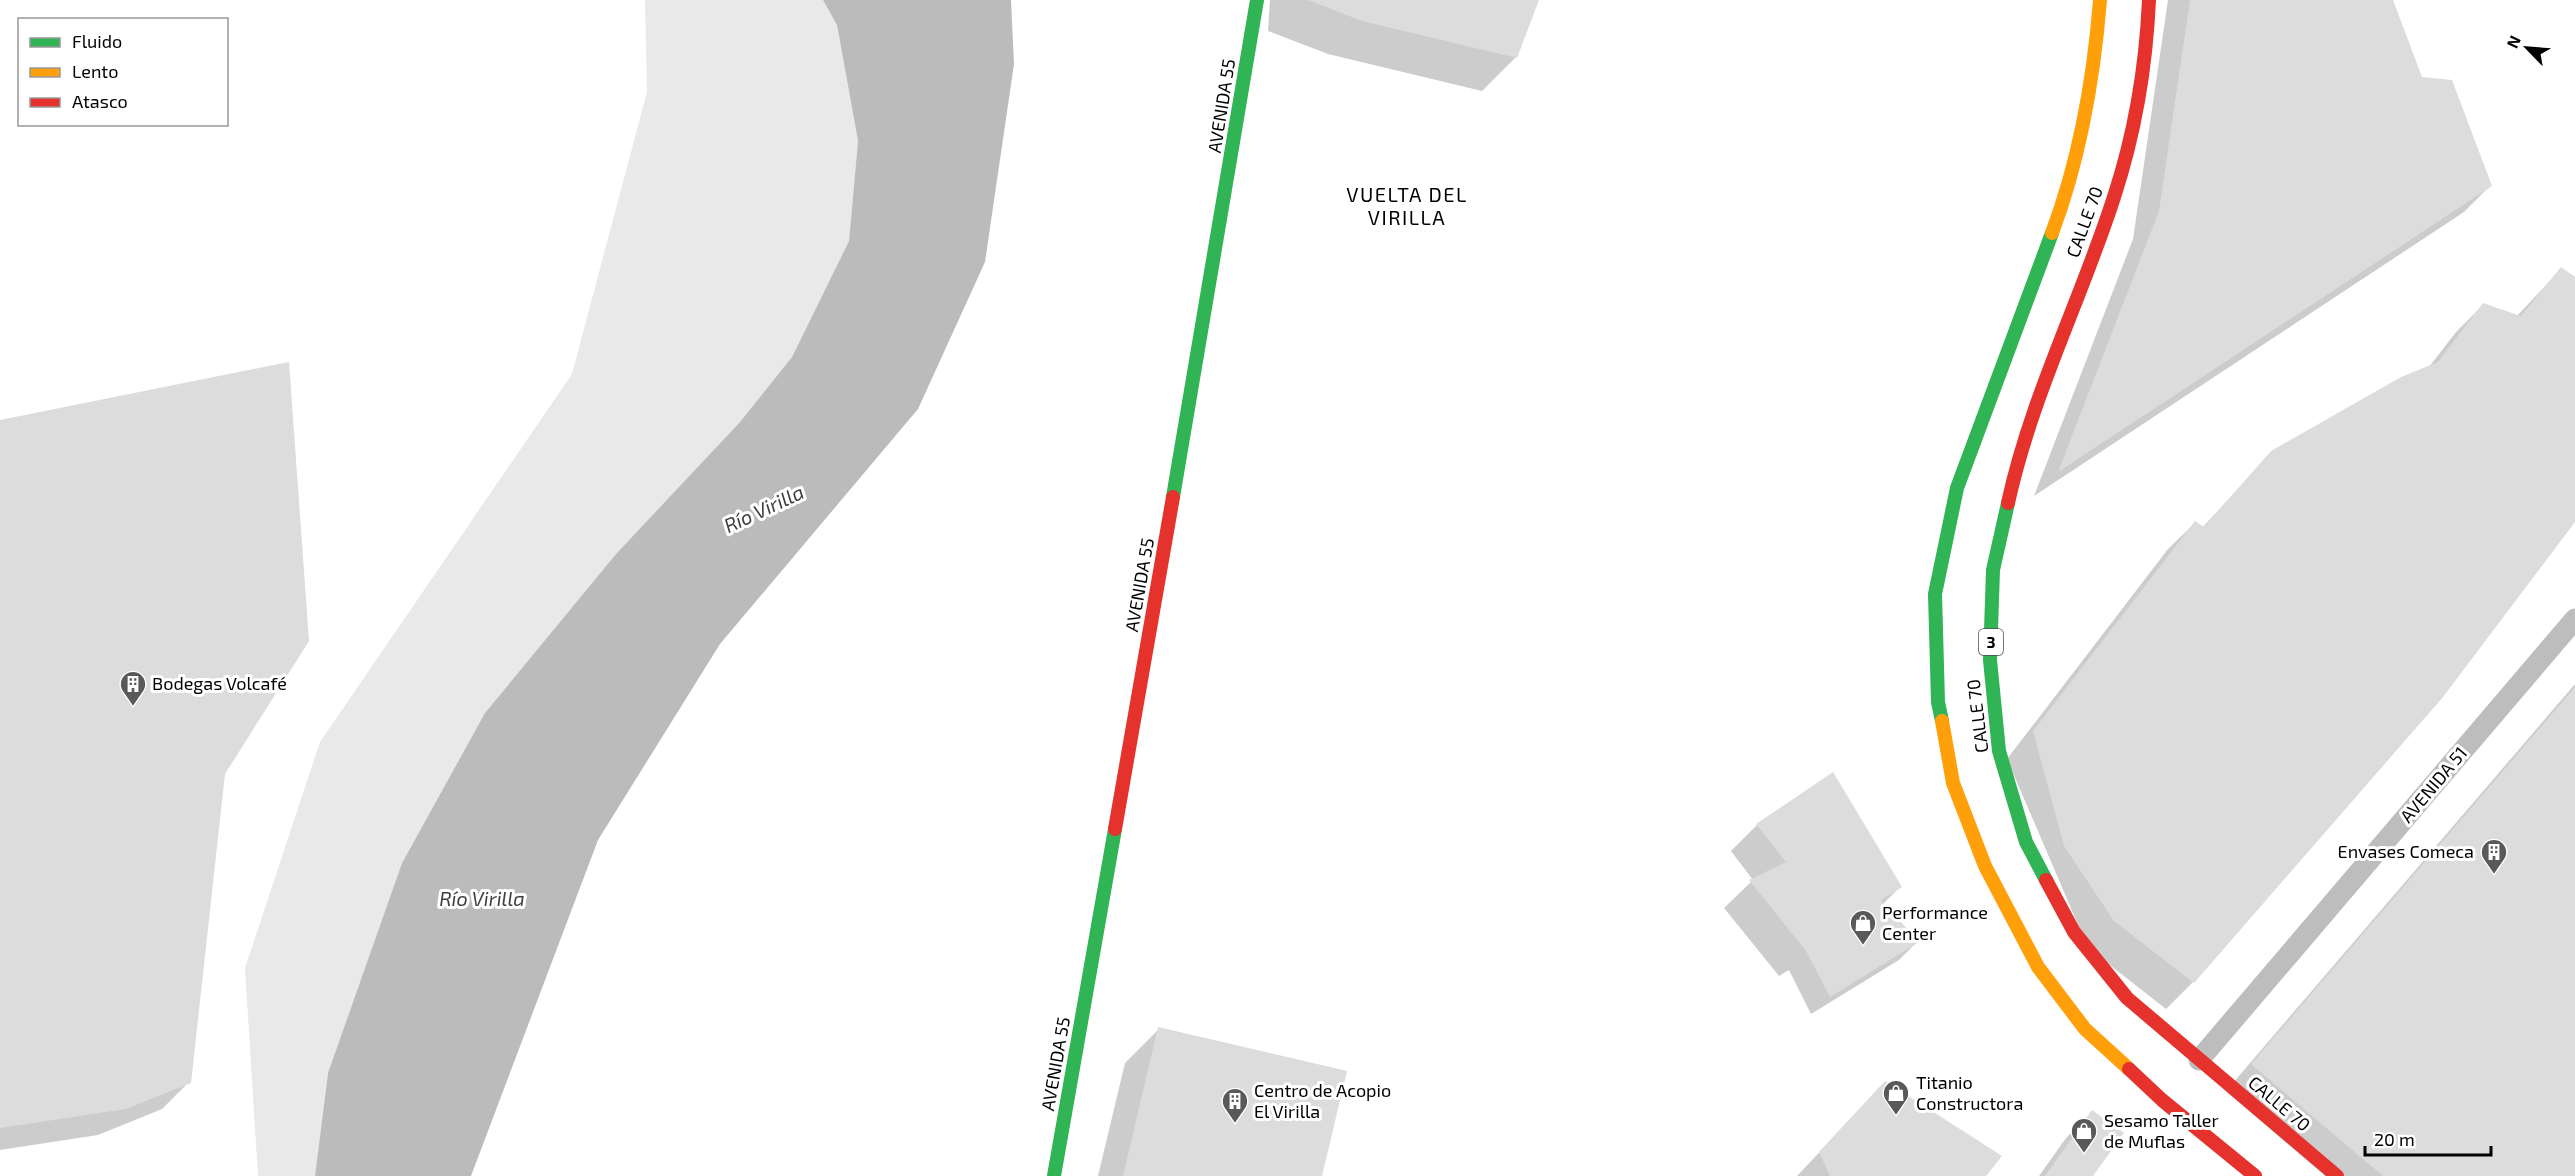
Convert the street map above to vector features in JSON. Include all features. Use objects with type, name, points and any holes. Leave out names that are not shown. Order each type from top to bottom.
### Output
[{"type":"main road","name":"AVENIDA 55","points":[[1054,1176],[1218,240],[1257,0]]},
{"type":"main road","name":"CALLE 70","points":[[2100,0],[2097,36],[2081,127],[2057,219],[1957,488],[1935,594],[1938,702],[1953,783],[1984,866],[2038,967],[2085,1029],[2162,1100],[2255,1176]]},
{"type":"main road","name":"CALLE 70","points":[[2148,0],[2148,24],[2136,119],[2114,198],[2044,381],[2013,475],[1993,570],[1990,660],[1999,751],[2026,842],[2074,932],[2127,998],[2337,1176]]},
{"type":"lane","name":"AVENIDA 51","points":[[2199,1060],[2575,619]]},
{"type":"shaded area","points":[[645,0],[823,0],[837,25],[858,141],[849,241],[792,357],[740,422],[616,554],[485,713],[402,863],[328,1073],[315,1176],[258,1176],[245,968],[320,742],[572,374],[647,92]]},
{"type":"water","name":"Río Virilla","points":[[823,0],[1011,0],[1014,64],[985,262],[918,409],[720,644],[598,840],[471,1176],[315,1176],[328,1073],[402,863],[485,713],[616,554],[740,422],[792,357],[849,241],[858,141],[837,25]]},
{"type":"building","points":[[1308,0],[1539,0],[1517,58],[1362,21]]},
{"type":"building","points":[[2190,0],[2393,0],[2422,77],[2452,80],[2492,186],[2058,472],[2159,211]]},
{"type":"building","points":[[2561,267],[2575,277],[2575,522],[2443,697],[2194,983],[2114,921],[2064,846],[2033,731],[2195,521],[2204,527],[2271,451],[2401,377],[2438,362],[2483,303],[2521,316]]},
{"type":"building","name":"Bodegas Volcafé","points":[[289,362],[309,641],[225,774],[191,1083],[126,1109],[0,1128],[0,420]]},
{"type":"building","name":"Envases Comeca","points":[[2575,687],[2575,1176],[2383,1176],[2251,1064]]},
{"type":"building","points":[[1833,772],[1902,887],[1881,900],[1919,942],[1830,997],[1806,951],[1749,880],[1786,862],[1756,824]]},
{"type":"building","name":"Centro de Acopio El Virilla","points":[[1158,1027],[1347,1071],[1322,1176],[1123,1176]]},
{"type":"building","name":"Titanio Constructora","points":[[1885,1081],[2002,1156],[1986,1176],[1830,1176],[1819,1152]]},
{"type":"building","name":"Sesamo Taller de Muflas","points":[[2092,1110],[2124,1133],[2093,1176],[2045,1176]]},
{"type":"traffic: fast","points":[[1173,497],[1257,0]]},
{"type":"traffic: fast","points":[[1942,721],[1938,702],[1935,594],[1957,488],[2052,233]]},
{"type":"traffic: fast","points":[[2008,503],[1993,570],[1990,660],[1999,751],[2026,842],[2046,880]]},
{"type":"traffic: fast","points":[[1054,1176],[1115,829]]},
{"type":"traffic: slow","points":[[2052,233],[2070,177],[2084,118],[2094,58],[2100,0]]},
{"type":"traffic: slow","points":[[1942,721],[1953,783],[1985,866],[2038,967],[2085,1029],[2129,1069]]},
{"type":"traffic: jam","points":[[2008,503],[2030,425],[2101,235],[2128,149],[2138,100],[2149,0]]},
{"type":"traffic: jam","points":[[1115,829],[1173,497]]},
{"type":"traffic: jam","points":[[2046,880],[2074,932],[2127,998],[2337,1176]]},
{"type":"traffic: jam","points":[[2129,1069],[2162,1100],[2255,1176]]},
{"type":"place","name":"Bodegas Volcafé","points":[[133,707]]},
{"type":"place","name":"Envases Comeca","points":[[2494,875]]},
{"type":"place","name":"Performance Center","points":[[1863,946]]},
{"type":"place","name":"Titanio Constructora","points":[[1896,1116]]},
{"type":"place","name":"Centro de Acopio El Virilla","points":[[1235,1124]]},
{"type":"place","name":"Sesamo Taller de Muflas","points":[[2084,1154]]},
{"type":"district","name":"VUELTA DEL VIRILLA","points":[[1407,206]]}]
